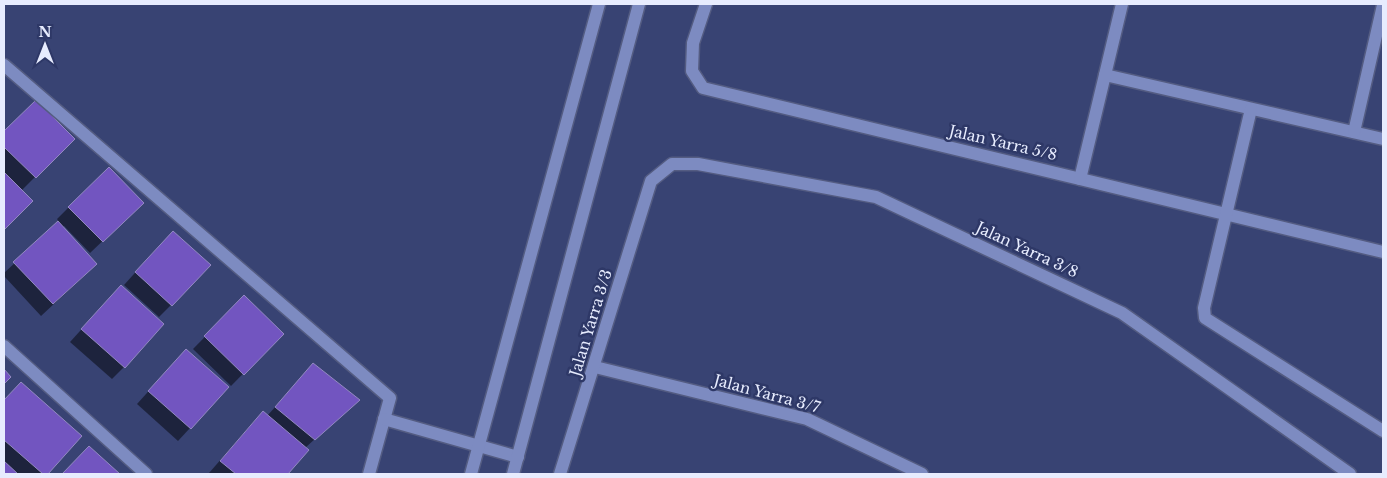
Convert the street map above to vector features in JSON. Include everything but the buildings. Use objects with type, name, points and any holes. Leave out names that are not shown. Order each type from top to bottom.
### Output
[{"type":"street","points":[[471,474],[600,4]]},
{"type":"street","points":[[513,474],[639,4]]},
{"type":"street","name":"Jalan Yarra 5/8","points":[[706,4],[694,43],[692,71],[703,88],[1383,252]]},
{"type":"street","points":[[1080,178],[1122,4]]},
{"type":"street","points":[[1354,132],[1380,34],[1383,5]]},
{"type":"street","points":[[4,66],[390,398],[369,474]]},
{"type":"street","points":[[1105,75],[1383,139]]},
{"type":"street","points":[[1251,109],[1204,308],[1205,318],[1383,431]]},
{"type":"street","name":"Jalan Yarra 3/8","points":[[651,181],[672,164],[698,164],[876,197],[1122,312],[1350,474]]},
{"type":"street","name":"Jalan Yarra 3/3","points":[[560,474],[651,181]]},
{"type":"street","points":[[4,346],[146,474]]},
{"type":"street","name":"Jalan Yarra 3/7","points":[[595,366],[808,419],[922,474]]},
{"type":"street","points":[[384,419],[518,457]]}]
